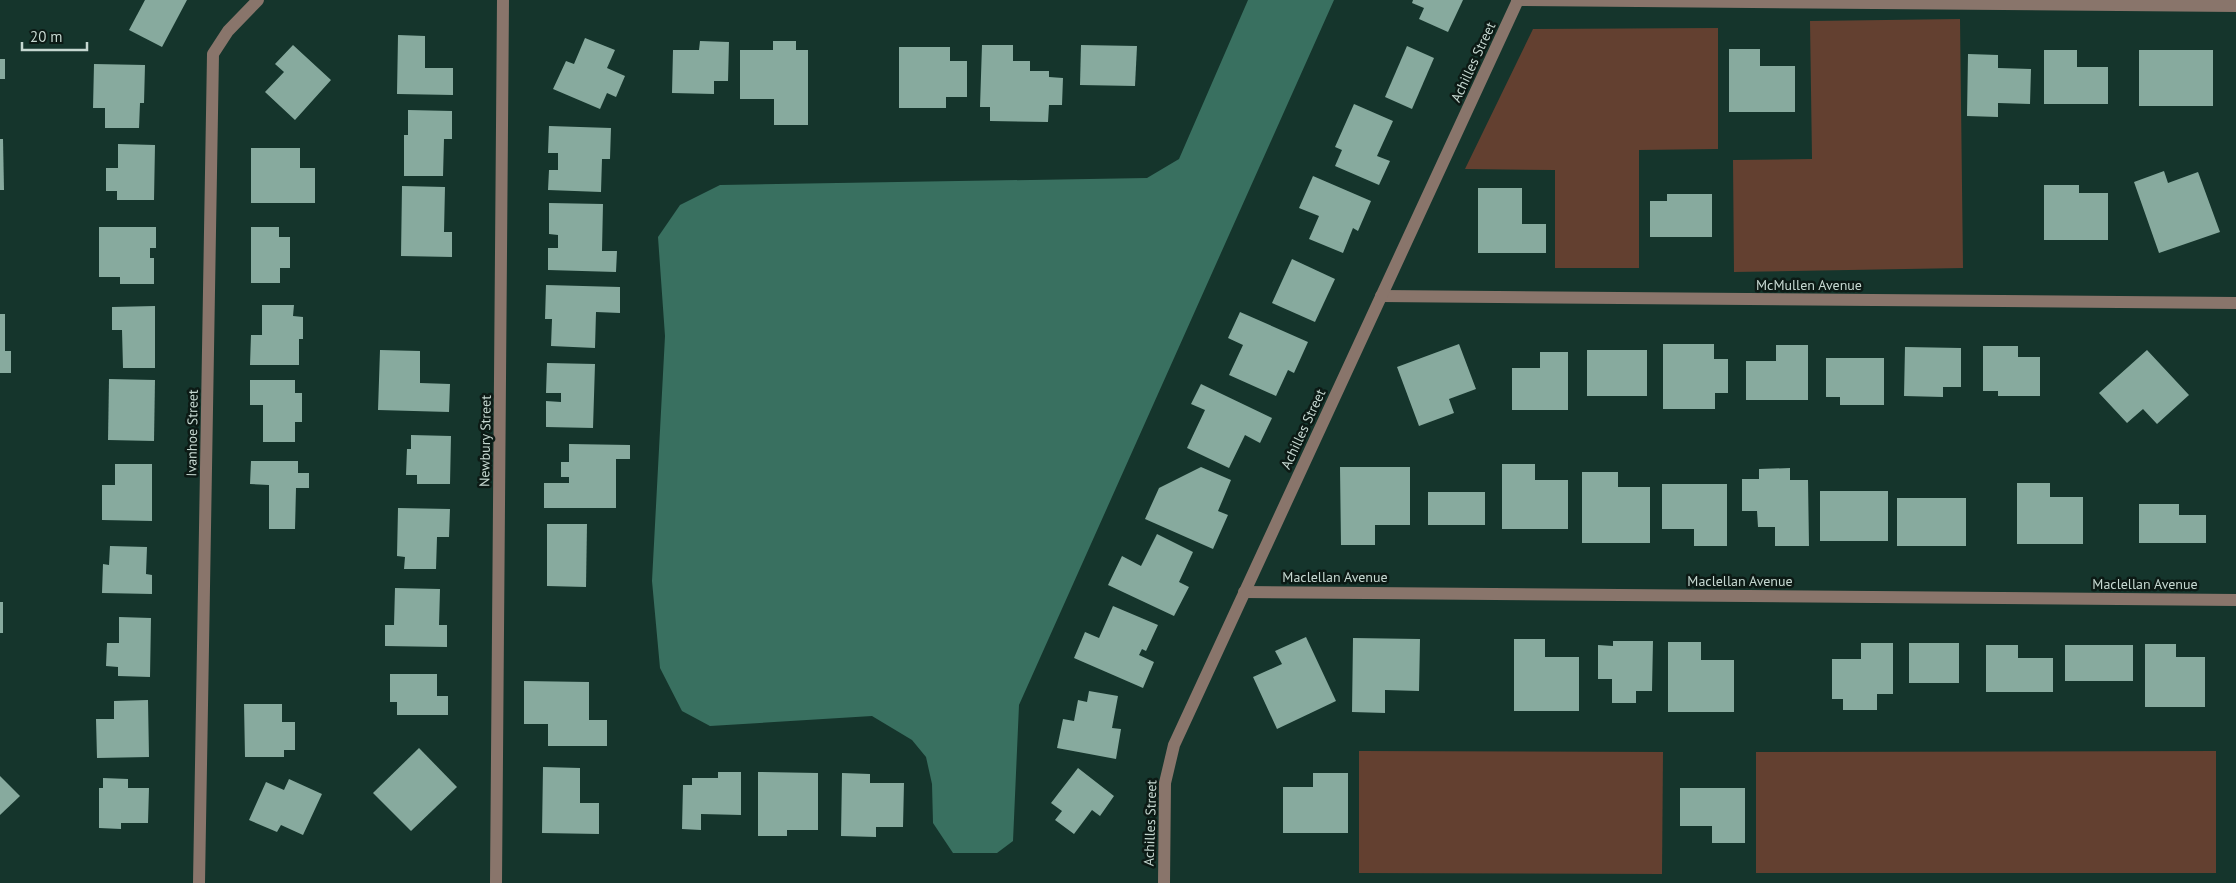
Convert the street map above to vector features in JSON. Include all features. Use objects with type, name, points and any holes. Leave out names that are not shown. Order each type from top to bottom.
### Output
[{"type":"street","name":"Ivanhoe Street","points":[[199,883],[214,54],[228,31],[258,0]]},
{"type":"street","name":"Newbury Street","points":[[496,883],[503,0]]},
{"type":"street","points":[[1518,0],[2236,6]]},
{"type":"street","name":"Achilles Street","points":[[1164,883],[1165,783],[1174,745],[1518,0]]},
{"type":"street","name":"McMullen Avenue","points":[[1381,296],[2236,303]]},
{"type":"street","name":"Maclellan Avenue","points":[[1244,592],[2236,600]]},
{"type":"shaded area","points":[[1248,0],[1334,0],[1019,705],[1013,841],[997,853],[953,853],[933,823],[932,784],[926,757],[912,740],[872,716],[710,726],[682,711],[660,668],[652,581],[665,336],[658,237],[680,205],[720,185],[1147,178],[1179,159]]},
{"type":"shaded area","points":[[1960,19],[1963,268],[1734,272],[1733,160],[1812,159],[1810,21]]},
{"type":"shaded area","points":[[1718,28],[1718,149],[1639,150],[1639,268],[1555,268],[1555,170],[1465,169],[1533,29]]},
{"type":"shaded area","points":[[1359,751],[1663,752],[1662,874],[1359,873]]},
{"type":"shaded area","points":[[2216,751],[2216,873],[1756,873],[1756,752]]},
{"type":"building","points":[[145,0],[187,0],[162,47],[129,30]]},
{"type":"building","points":[[1413,0],[1463,0],[1448,32],[1419,19],[1424,8],[1412,3]]},
{"type":"building","points":[[398,35],[425,36],[425,68],[453,68],[453,95],[397,94]]},
{"type":"building","points":[[585,38],[615,50],[607,68],[625,76],[616,97],[607,93],[600,109],[553,89],[566,61],[574,64]]},
{"type":"building","points":[[700,41],[729,42],[728,81],[714,81],[714,94],[672,93],[673,50],[699,50]]},
{"type":"building","points":[[773,41],[796,41],[796,50],[808,50],[808,125],[774,125],[774,99],[740,99],[740,50],[773,50]]},
{"type":"building","points":[[293,45],[331,80],[295,120],[265,92],[284,72],[275,64]]},
{"type":"building","points":[[982,45],[1013,45],[1013,61],[1030,61],[1030,71],[1049,71],[1049,77],[1063,78],[1062,105],[1049,105],[1048,122],[990,121],[990,107],[980,107]]},
{"type":"building","points":[[1081,45],[1137,46],[1135,86],[1080,85]]},
{"type":"building","points":[[1407,46],[1434,58],[1412,109],[1385,97]]},
{"type":"building","points":[[899,47],[950,47],[950,61],[967,61],[967,97],[946,97],[946,108],[899,108]]},
{"type":"building","points":[[1729,49],[1760,49],[1760,66],[1795,66],[1795,112],[1729,112]]},
{"type":"building","points":[[2044,50],[2077,50],[2077,67],[2108,67],[2108,104],[2044,104]]},
{"type":"building","points":[[2139,50],[2213,50],[2213,106],[2139,106]]},
{"type":"building","points":[[1968,54],[1998,55],[1998,68],[2031,69],[2030,104],[1998,103],[1998,117],[1967,116]]},
{"type":"building","points":[[0,59],[5,59],[5,79],[0,79]]},
{"type":"building","points":[[94,64],[145,65],[144,103],[140,103],[139,128],[105,128],[105,108],[93,108]]},
{"type":"building","points":[[1354,104],[1393,121],[1377,156],[1390,161],[1379,185],[1335,166],[1342,150],[1335,147]]},
{"type":"building","points":[[408,110],[452,111],[452,139],[444,139],[443,176],[404,176],[404,135],[408,135]]},
{"type":"building","points":[[549,126],[611,128],[610,159],[602,159],[601,192],[548,190],[549,170],[558,170],[558,153],[548,153]]},
{"type":"building","points":[[0,139],[3,139],[4,190],[0,190]]},
{"type":"building","points":[[118,144],[155,145],[154,200],[117,200],[117,191],[106,191],[106,168],[118,168]]},
{"type":"building","points":[[251,148],[300,148],[300,168],[315,168],[315,203],[251,203]]},
{"type":"building","points":[[2164,171],[2168,183],[2198,172],[2220,232],[2159,253],[2134,182]]},
{"type":"building","points":[[1313,176],[1371,201],[1358,231],[1353,228],[1343,253],[1309,239],[1319,216],[1299,208]]},
{"type":"building","points":[[2044,185],[2079,185],[2079,193],[2108,193],[2108,240],[2044,240]]},
{"type":"building","points":[[402,186],[445,187],[444,232],[452,232],[452,257],[401,256]]},
{"type":"building","points":[[1478,188],[1522,188],[1522,224],[1546,224],[1546,253],[1478,253]]},
{"type":"building","points":[[1667,194],[1712,194],[1712,237],[1650,237],[1650,201],[1667,201]]},
{"type":"building","points":[[549,203],[603,204],[602,251],[617,251],[616,272],[548,270],[548,248],[558,248],[558,235],[549,234]]},
{"type":"building","points":[[99,227],[156,227],[156,248],[150,248],[150,258],[154,258],[154,284],[120,284],[120,277],[99,277]]},
{"type":"building","points":[[251,227],[279,227],[279,237],[290,237],[290,268],[280,268],[280,283],[251,283]]},
{"type":"building","points":[[1292,259],[1335,279],[1315,322],[1272,303]]},
{"type":"building","points":[[546,285],[620,287],[620,313],[596,312],[595,348],[551,346],[552,319],[545,319]]},
{"type":"building","points":[[262,305],[294,305],[293,316],[303,317],[303,339],[299,339],[299,365],[250,365],[251,335],[262,335]]},
{"type":"building","points":[[155,306],[155,368],[123,368],[122,330],[112,330],[112,307]]},
{"type":"building","points":[[1240,312],[1308,342],[1294,373],[1288,370],[1276,396],[1229,375],[1243,345],[1228,338]]},
{"type":"building","points":[[0,314],[5,314],[5,351],[11,351],[11,373],[0,373]]},
{"type":"building","points":[[1459,344],[1476,389],[1449,399],[1454,413],[1419,426],[1397,367]]},
{"type":"building","points":[[1663,344],[1714,344],[1714,359],[1728,359],[1728,393],[1715,393],[1715,409],[1663,409]]},
{"type":"building","points":[[1776,345],[1808,345],[1808,400],[1746,400],[1746,361],[1776,361]]},
{"type":"building","points":[[1983,346],[2018,346],[2018,357],[2040,357],[2040,396],[1998,396],[1998,391],[1983,391]]},
{"type":"building","points":[[1905,347],[1961,348],[1961,387],[1943,387],[1943,397],[1904,396]]},
{"type":"building","points":[[380,350],[420,351],[420,383],[450,384],[449,412],[378,410]]},
{"type":"building","points":[[1587,350],[1647,350],[1647,396],[1587,396]]},
{"type":"building","points":[[2147,350],[2189,395],[2157,424],[2143,409],[2127,423],[2099,393]]},
{"type":"building","points":[[1540,352],[1568,352],[1568,410],[1512,410],[1512,368],[1540,368]]},
{"type":"building","points":[[1826,358],[1884,358],[1884,405],[1840,405],[1840,397],[1826,397]]},
{"type":"building","points":[[547,363],[595,364],[593,428],[546,427],[546,401],[561,402],[561,393],[546,393]]},
{"type":"building","points":[[109,379],[155,380],[154,441],[108,440]]},
{"type":"building","points":[[250,380],[295,380],[295,393],[302,393],[302,422],[295,422],[295,442],[263,442],[263,405],[250,405]]},
{"type":"building","points":[[1201,384],[1272,418],[1260,443],[1245,435],[1229,468],[1187,448],[1205,410],[1191,404]]},
{"type":"building","points":[[411,435],[451,436],[450,484],[417,484],[417,475],[406,475],[407,449],[411,449]]},
{"type":"building","points":[[569,444],[630,445],[630,459],[616,459],[616,508],[544,508],[544,483],[569,483],[569,477],[561,477],[561,462],[569,462]]},
{"type":"building","points":[[251,461],[298,461],[298,473],[309,473],[309,488],[296,488],[295,529],[269,529],[269,485],[250,484]]},
{"type":"building","points":[[115,464],[152,464],[152,521],[102,520],[102,485],[115,485]]},
{"type":"building","points":[[1502,464],[1535,464],[1535,480],[1568,480],[1568,529],[1502,529]]},
{"type":"building","points":[[1201,467],[1231,480],[1218,511],[1228,515],[1213,549],[1145,519],[1159,488]]},
{"type":"building","points":[[1340,467],[1410,467],[1410,525],[1375,525],[1375,545],[1341,545]]},
{"type":"building","points":[[1790,468],[1790,480],[1808,480],[1809,546],[1775,546],[1775,527],[1758,527],[1757,511],[1742,511],[1742,479],[1759,479],[1759,469]]},
{"type":"building","points":[[1582,472],[1618,472],[1618,487],[1650,487],[1650,543],[1582,543]]},
{"type":"building","points":[[2017,483],[2050,483],[2050,497],[2083,497],[2083,544],[2017,544]]},
{"type":"building","points":[[1662,484],[1727,484],[1727,546],[1694,546],[1694,529],[1662,529]]},
{"type":"building","points":[[1820,491],[1888,491],[1888,541],[1820,541]]},
{"type":"building","points":[[1428,492],[1485,492],[1485,525],[1428,525]]},
{"type":"building","points":[[1897,498],[1966,498],[1966,546],[1897,546]]},
{"type":"building","points":[[2139,504],[2179,504],[2179,515],[2206,515],[2206,543],[2139,543]]},
{"type":"building","points":[[398,508],[450,509],[449,537],[437,537],[436,569],[404,569],[405,557],[397,556]]},
{"type":"building","points":[[547,524],[587,524],[586,587],[547,586]]},
{"type":"building","points":[[1157,534],[1193,552],[1179,582],[1189,587],[1174,616],[1108,585],[1122,556],[1141,566]]},
{"type":"building","points":[[110,546],[147,547],[146,574],[152,575],[152,594],[102,593],[103,564],[109,565]]},
{"type":"building","points":[[395,588],[440,589],[439,625],[447,625],[447,647],[385,646],[385,625],[394,625]]},
{"type":"building","points":[[0,602],[3,602],[3,633],[0,633]]},
{"type":"building","points":[[1113,606],[1158,625],[1146,651],[1142,649],[1139,655],[1154,662],[1143,688],[1074,658],[1085,632],[1099,638]]},
{"type":"building","points":[[119,617],[151,618],[150,677],[118,676],[118,667],[106,666],[107,643],[119,643]]},
{"type":"building","points":[[1306,637],[1336,701],[1277,729],[1253,677],[1282,664],[1275,651]]},
{"type":"building","points":[[1353,638],[1420,639],[1419,691],[1385,690],[1385,713],[1352,712]]},
{"type":"building","points":[[1514,639],[1545,639],[1545,657],[1579,657],[1579,711],[1514,711]]},
{"type":"building","points":[[1613,641],[1653,641],[1652,691],[1636,691],[1636,703],[1612,703],[1612,679],[1598,679],[1598,645],[1613,646]]},
{"type":"building","points":[[1668,642],[1701,642],[1701,660],[1734,660],[1734,712],[1668,712]]},
{"type":"building","points":[[1861,643],[1893,643],[1893,694],[1877,694],[1877,710],[1843,710],[1843,699],[1832,699],[1832,659],[1861,659]]},
{"type":"building","points":[[1909,643],[1959,643],[1959,683],[1909,683]]},
{"type":"building","points":[[2145,644],[2176,644],[2176,657],[2205,657],[2205,707],[2145,707]]},
{"type":"building","points":[[1986,645],[2018,645],[2018,658],[2053,658],[2053,692],[1986,692]]},
{"type":"building","points":[[2065,645],[2133,645],[2133,681],[2065,681]]},
{"type":"building","points":[[390,674],[437,674],[437,696],[448,696],[448,715],[397,715],[397,702],[390,702]]},
{"type":"building","points":[[524,681],[589,682],[589,720],[607,720],[607,746],[548,746],[548,724],[524,724]]},
{"type":"building","points":[[1089,691],[1118,696],[1112,728],[1121,729],[1116,759],[1057,748],[1063,719],[1074,721],[1078,700],[1087,702]]},
{"type":"building","points":[[148,700],[149,757],[97,758],[96,719],[114,719],[114,701]]},
{"type":"building","points":[[244,704],[282,704],[282,722],[295,722],[295,750],[284,750],[284,757],[245,757]]},
{"type":"building","points":[[419,748],[457,787],[411,831],[373,793]]},
{"type":"building","points":[[543,767],[580,768],[580,803],[599,803],[599,834],[542,833]]},
{"type":"building","points":[[1078,768],[1114,796],[1100,816],[1092,810],[1074,834],[1055,820],[1062,811],[1051,803]]},
{"type":"building","points":[[718,772],[741,772],[741,815],[701,814],[701,830],[682,829],[683,785],[692,785],[692,778],[718,778]]},
{"type":"building","points":[[758,772],[818,773],[818,830],[787,830],[787,836],[758,836]]},
{"type":"building","points":[[842,773],[870,774],[870,783],[904,783],[903,827],[876,827],[876,837],[841,836]]},
{"type":"building","points":[[1313,773],[1348,773],[1348,833],[1283,833],[1283,787],[1313,787]]},
{"type":"building","points":[[0,776],[20,796],[0,815]]},
{"type":"building","points":[[103,778],[128,779],[128,788],[149,788],[148,823],[121,823],[121,829],[99,828],[99,788],[103,788]]},
{"type":"building","points":[[289,779],[322,794],[303,835],[281,825],[277,832],[249,820],[266,782],[284,790]]},
{"type":"building","points":[[1680,788],[1745,788],[1745,843],[1712,843],[1712,826],[1680,826]]}]
